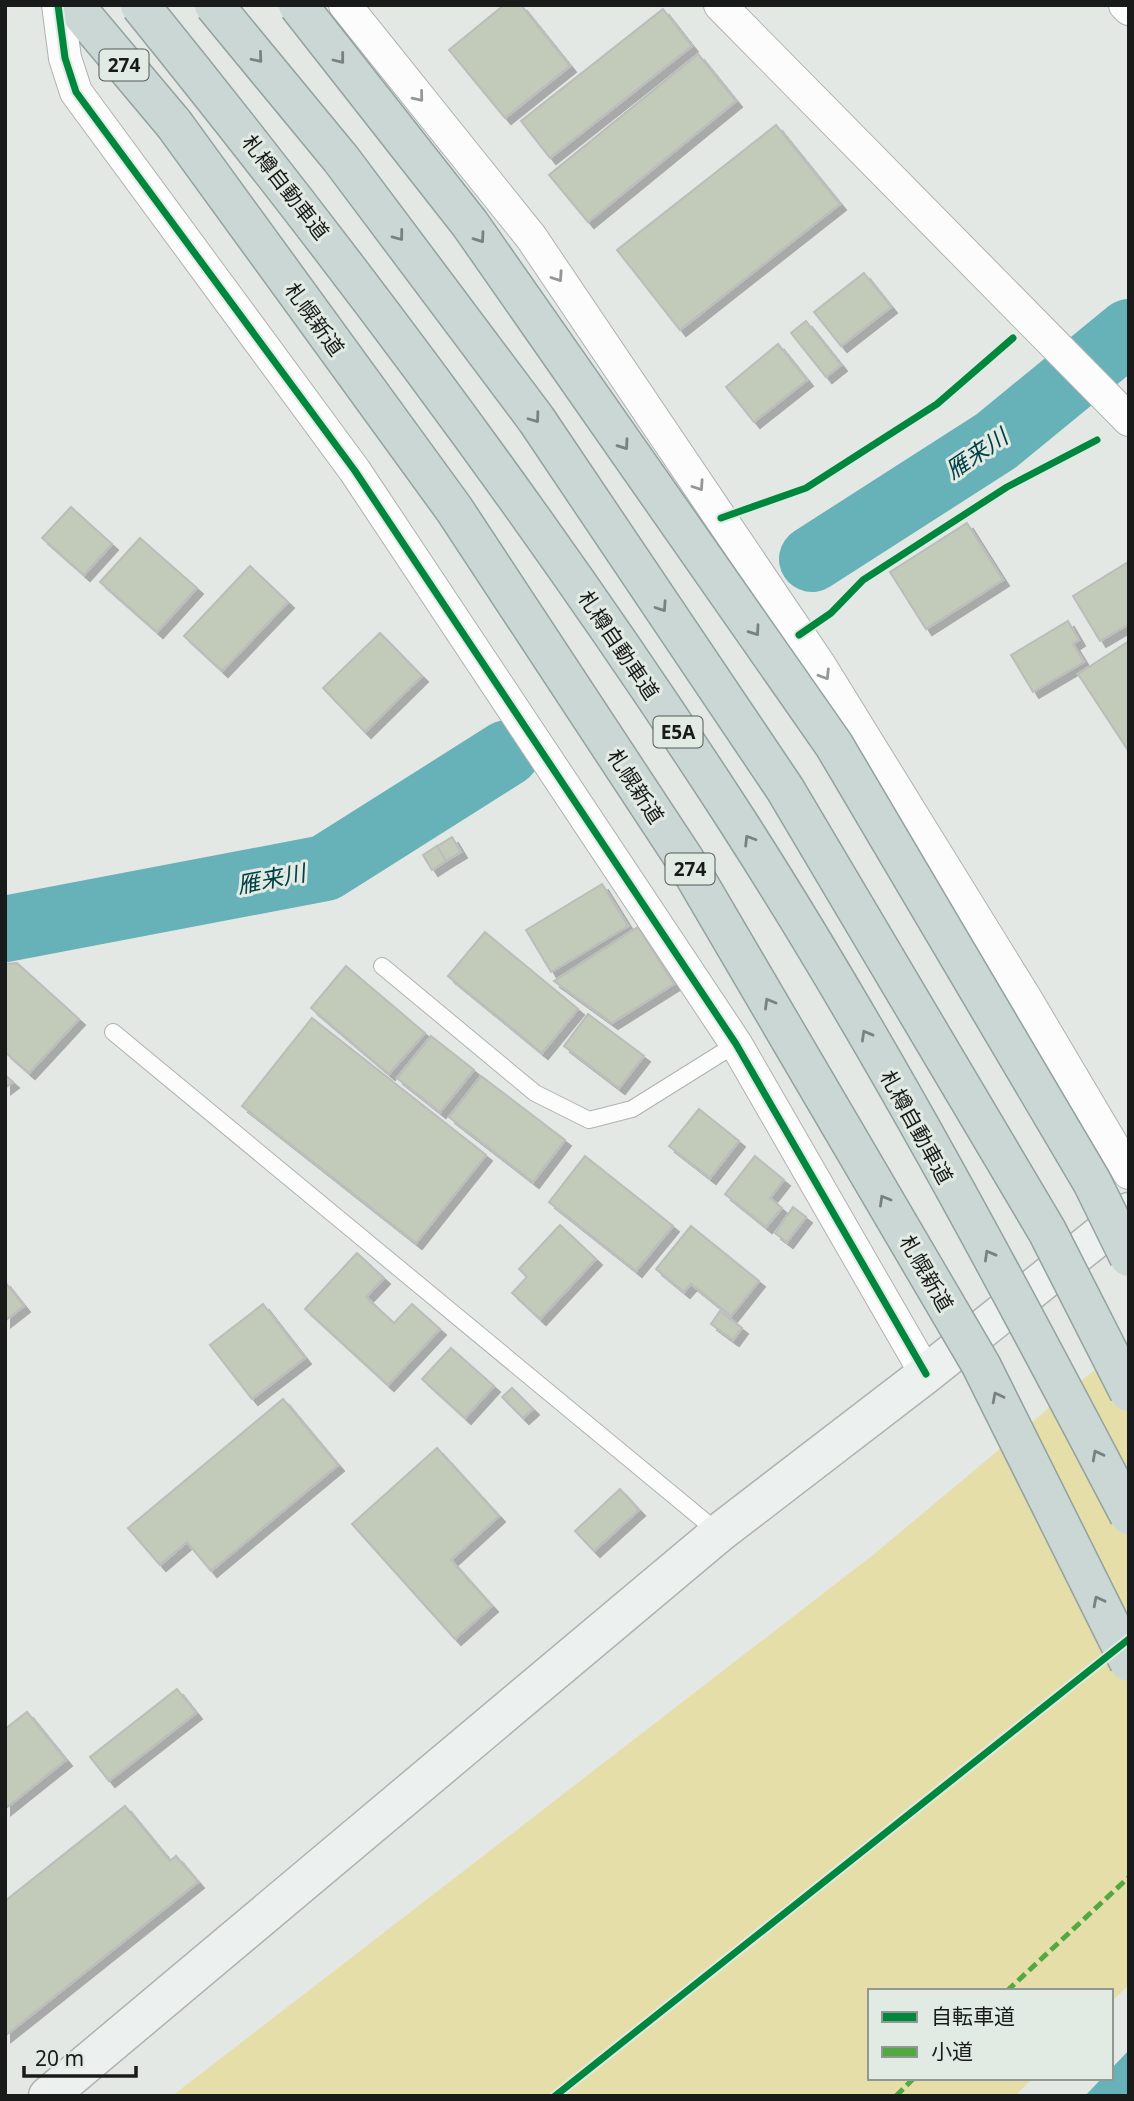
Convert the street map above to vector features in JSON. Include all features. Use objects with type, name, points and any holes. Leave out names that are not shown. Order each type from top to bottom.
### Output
[{"type":"highway","name":"札幌新道","points":[[74,5],[174,124],[454,509],[685,860],[981,1365],[1129,1662]]},
{"type":"highway","name":"札樽自動車道","points":[[141,5],[296,198],[495,465],[729,810],[858,1022],[992,1259],[1129,1516]]},
{"type":"highway","name":"E5A","points":[[214,5],[341,159],[536,419],[785,789],[1047,1231],[1129,1392]]},
{"type":"highway","points":[[298,5],[470,224],[834,745],[1092,1182],[1129,1257]]},
{"type":"street","points":[[58,5],[65,58],[76,92],[355,471],[736,1044],[926,1374]]},
{"type":"street","points":[[345,5],[531,237],[819,664],[1026,999],[1129,1173]]},
{"type":"street","points":[[720,5],[1123,414]]},
{"type":"street","points":[[48,2096],[719,1533],[926,1374],[1129,1212]]},
{"type":"lane","points":[[382,966],[536,1093],[589,1120],[632,1109],[736,1044]]},
{"type":"lane","points":[[113,1032],[719,1533]]},
{"type":"shaded area","points":[[1129,1341],[1129,1985],[1113,2000],[1113,1989],[868,1989],[868,2080],[1031,2080],[1015,2096],[172,2096],[873,1555]]},
{"type":"water","points":[[1129,2050],[1129,2096],[1085,2096],[1100,2080],[1113,2080],[1113,2067]]},
{"type":"building","points":[[504,5],[521,5],[570,66],[505,118],[449,50]]},
{"type":"building","points":[[663,9],[692,46],[550,158],[521,121]]},
{"type":"building","points":[[698,54],[736,101],[588,222],[549,175]]},
{"type":"building","points":[[776,125],[840,204],[680,330],[617,250]]},
{"type":"building","points":[[864,273],[891,307],[841,346],[814,312]]},
{"type":"building","points":[[806,321],[841,365],[826,377],[791,333]]},
{"type":"building","points":[[778,344],[807,380],[754,422],[726,387]]},
{"type":"building","points":[[71,507],[112,544],[84,575],[42,538]]},
{"type":"building","points":[[967,523],[1003,580],[926,629],[890,572]]},
{"type":"building","points":[[140,538],[197,588],[157,632],[100,582]]},
{"type":"building","points":[[1128,562],[1129,624],[1100,641],[1073,596]]},
{"type":"building","points":[[250,566],[288,602],[222,671],[184,636]]},
{"type":"building","points":[[1068,621],[1079,640],[1073,644],[1084,662],[1033,692],[1011,655]]},
{"type":"building","points":[[380,633],[422,676],[365,732],[323,688]]},
{"type":"building","points":[[1129,641],[1129,752],[1078,674]]},
{"type":"building","points":[[452,837],[461,852],[446,861],[437,846]]},
{"type":"building","points":[[437,846],[446,861],[432,870],[423,855]]},
{"type":"building","points":[[602,884],[628,926],[551,972],[526,930]]},
{"type":"building","points":[[638,927],[674,984],[612,1023],[554,981]]},
{"type":"building","points":[[485,932],[578,1009],[542,1053],[448,976]]},
{"type":"building","points":[[17,963],[79,1019],[29,1073],[5,1052],[5,964]]},
{"type":"building","points":[[346,966],[425,1033],[389,1074],[311,1008]]},
{"type":"building","points":[[588,1014],[644,1056],[619,1088],[564,1046]]},
{"type":"building","points":[[312,1018],[486,1155],[416,1243],[242,1106]]},
{"type":"building","points":[[431,1036],[474,1070],[440,1112],[397,1078]]},
{"type":"building","points":[[5,1075],[13,1082],[5,1088]]},
{"type":"building","points":[[481,1076],[565,1140],[533,1182],[449,1117]]},
{"type":"building","points":[[699,1109],[739,1141],[710,1178],[669,1146]]},
{"type":"building","points":[[585,1156],[673,1226],[636,1271],[549,1202]]},
{"type":"building","points":[[755,1156],[784,1180],[770,1198],[782,1208],[766,1227],[725,1194]]},
{"type":"building","points":[[793,1207],[806,1217],[787,1242],[775,1233]]},
{"type":"building","points":[[560,1225],[596,1259],[540,1319],[512,1293],[527,1277],[519,1269]]},
{"type":"building","points":[[691,1226],[759,1281],[731,1316],[691,1284],[684,1292],[656,1269]]},
{"type":"building","points":[[357,1253],[384,1278],[366,1297],[394,1323],[412,1304],[440,1329],[388,1385],[305,1309]]},
{"type":"building","points":[[5,1282],[24,1306],[5,1321]]},
{"type":"building","points":[[263,1304],[305,1358],[252,1399],[210,1345]]},
{"type":"building","points":[[720,1311],[742,1328],[733,1340],[711,1324]]},
{"type":"building","points":[[451,1348],[494,1386],[465,1418],[422,1379]]},
{"type":"building","points":[[512,1388],[533,1409],[523,1418],[502,1397]]},
{"type":"building","points":[[283,1399],[338,1465],[211,1571],[187,1542],[160,1565],[128,1528]]},
{"type":"building","points":[[437,1448],[499,1516],[451,1560],[492,1606],[455,1639],[352,1524]]},
{"type":"building","points":[[620,1489],[639,1510],[594,1551],[575,1531]]},
{"type":"building","points":[[177,1689],[196,1713],[109,1781],[90,1757]]},
{"type":"building","points":[[27,1712],[66,1760],[5,1809],[5,1729]]},
{"type":"building","points":[[125,1806],[170,1861],[176,1856],[198,1882],[5,2036],[5,1901]]},
{"type":"waterway","name":"雁来川","points":[[812,559],[996,441],[1129,332]]},
{"type":"waterway","name":"雁来川","points":[[5,929],[325,868],[507,753]]},
{"type":"marked path","points":[[1009,1989],[1129,1877]]},
{"type":"marked path","points":[[896,2096],[912,2080]]},
{"type":"cycle path","points":[[58,5],[65,58],[76,92],[355,471],[736,1044],[926,1374]]},
{"type":"cycle path","points":[[721,518],[806,488],[937,404],[1013,338]]},
{"type":"cycle path","points":[[799,635],[831,613],[863,580],[1007,487],[1097,440]]},
{"type":"cycle path","points":[[555,2096],[1129,1639]]}]
